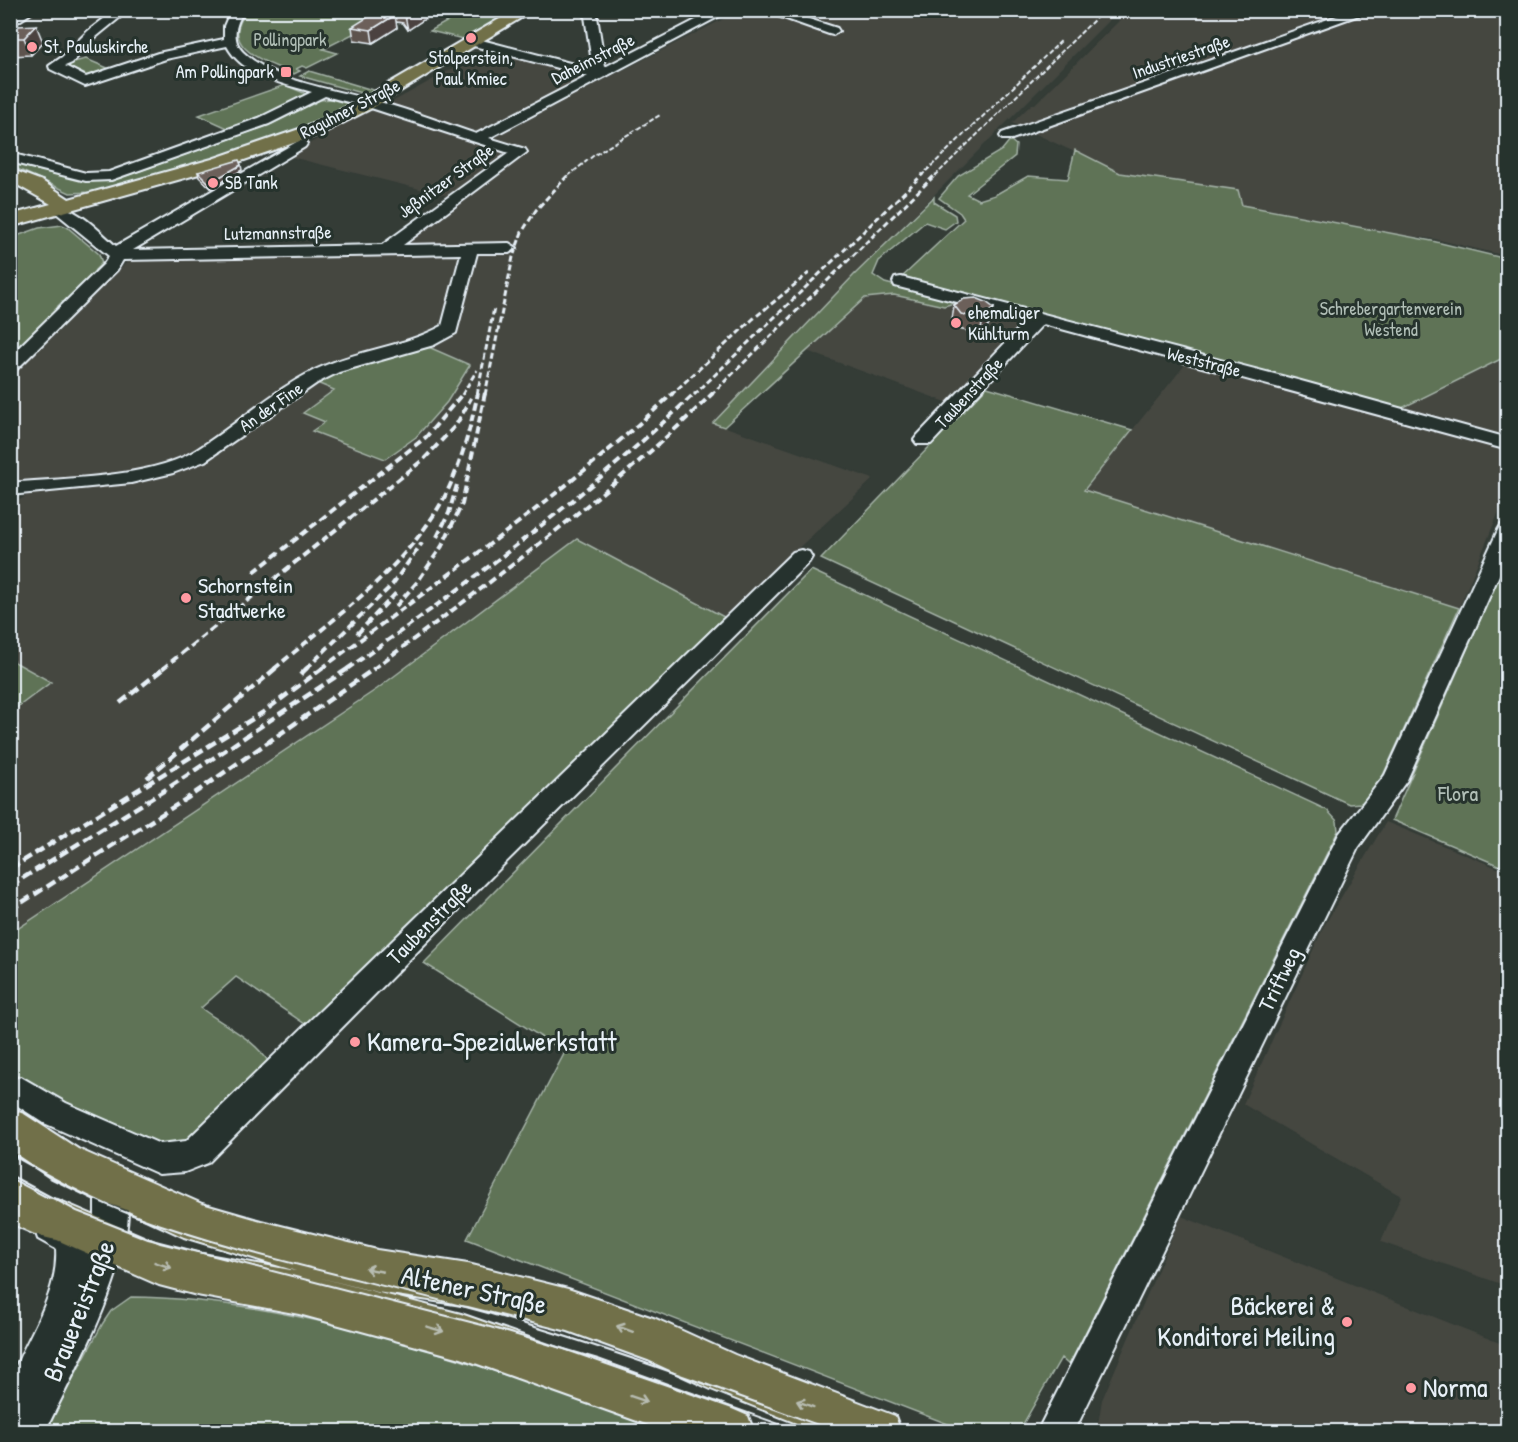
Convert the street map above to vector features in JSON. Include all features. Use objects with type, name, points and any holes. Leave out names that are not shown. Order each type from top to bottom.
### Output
[{"type":"main road","name":"Raguhner Straße","points":[[59,209],[305,134],[368,103],[527,10]]},
{"type":"main road","points":[[10,174],[34,185],[59,209]]},
{"type":"main road","points":[[10,188],[59,209]]},
{"type":"main road","points":[[10,221],[59,209]]},
{"type":"main road","points":[[10,230],[59,209]]},
{"type":"main road","name":"Altener Straße","points":[[10,1127],[64,1163],[198,1223],[261,1242],[377,1271],[468,1285],[568,1310],[656,1341],[726,1374],[879,1431]]},
{"type":"main road","name":"Altener Straße","points":[[25,1208],[171,1268],[299,1293],[461,1336],[732,1431]]},
{"type":"street","points":[[10,23],[30,10]]},
{"type":"street","points":[[123,10],[92,33],[84,52],[55,66],[86,82],[192,48],[230,42]]},
{"type":"street","points":[[239,10],[232,19],[230,42],[237,53],[252,64],[285,79],[368,103]]},
{"type":"street","points":[[474,42],[600,75],[591,10]]},
{"type":"street","name":"Daheimstraße","points":[[477,139],[725,10]]},
{"type":"street","points":[[767,10],[833,31]]},
{"type":"street","name":"Industriestraße","points":[[1006,136],[1367,10]]},
{"type":"street","points":[[611,49],[613,61],[620,65]]},
{"type":"street","points":[[108,63],[121,69]]},
{"type":"street","name":"Raguhner Straße","points":[[10,157],[96,179],[111,177],[272,117],[325,91]]},
{"type":"street","name":"Jeßnitzer Straße","points":[[368,103],[520,152],[383,252]]},
{"type":"street","name":"Raguhner Straße","points":[[10,366],[111,267],[117,255],[127,246],[300,144]]},
{"type":"street","points":[[59,209],[79,222],[117,255]]},
{"type":"street","name":"Lutzmannstraße","points":[[117,255],[509,248]]},
{"type":"street","name":"An der Fine","points":[[10,489],[131,477],[166,469],[198,457],[311,379],[333,368],[428,341],[450,329],[470,249]]},
{"type":"street","name":"Weststraße","points":[[901,282],[1295,385],[1508,444]]},
{"type":"street","name":"Taubenstraße","points":[[924,440],[1038,319]]},
{"type":"street","name":"Triftweg","points":[[1055,1431],[1348,841],[1395,780],[1508,530]]},
{"type":"street","name":"Taubenstraße","points":[[21,1091],[55,1113],[159,1159],[185,1157],[197,1152],[801,557]]},
{"type":"street","name":"Brauereistraße","points":[[26,1431],[93,1289],[110,1242],[114,1208],[111,1186]]},
{"type":"street","name":"Brauereistraße","points":[[10,1417],[47,1341],[69,1276],[72,1259],[71,1242],[67,1237],[25,1208]]},
{"type":"shaded area","points":[[739,11],[1118,11],[854,275],[714,423],[873,479],[724,617],[577,539],[377,689],[11,934],[10,712],[51,682],[11,660],[11,506],[45,483],[11,486],[11,378],[128,261],[389,251],[460,199],[287,156],[375,107],[486,140]]},
{"type":"shaded area","points":[[1126,11],[1507,11],[1507,256],[1435,239],[1391,234],[1242,205],[1237,190],[1120,173],[1012,123],[1032,104],[1035,104],[1127,13]]},
{"type":"shaded area","points":[[486,50],[592,77],[478,136],[385,106]]},
{"type":"shaded area","points":[[894,295],[944,306],[958,302],[1030,321],[949,403],[807,351],[865,298]]},
{"type":"shaded area","points":[[1507,356],[1507,438],[1400,409]]},
{"type":"shaded area","points":[[1188,361],[1507,451],[1507,492],[1459,608],[1084,490]]},
{"type":"shaded area","points":[[1386,822],[1507,872],[1507,1286],[1381,1242],[1401,1196],[1243,1104],[1324,926]]},
{"type":"shaded area","points":[[1181,1216],[1507,1346],[1507,1431],[1097,1431],[1102,1400]]},
{"type":"green space","name":"Pollingpark","points":[[248,11],[398,11],[323,49],[337,53],[307,68],[302,66],[296,69],[300,71],[294,74],[260,59],[241,44],[238,34],[239,24]]},
{"type":"green space","points":[[466,11],[520,11],[467,40],[430,31]]},
{"type":"green space","points":[[86,59],[110,69],[85,78],[81,76],[84,74],[67,66],[63,68],[65,64]]},
{"type":"green space","points":[[309,71],[376,91],[368,95],[300,76]]},
{"type":"green space","points":[[285,85],[311,96],[234,131],[199,115]]},
{"type":"green space","points":[[331,99],[349,104],[347,108],[316,122],[253,146],[91,192],[70,193],[11,166],[10,160],[47,170],[120,178],[272,124],[320,100]]},
{"type":"green space","name":"Schrebergartenverein Westend","points":[[1010,140],[1016,145],[1015,156],[967,194],[979,200],[995,195],[1028,176],[1068,179],[1075,150],[1120,173],[1238,190],[1242,205],[1432,241],[1507,259],[1507,356],[1400,409],[901,278],[964,219],[960,213],[939,198],[958,176],[1002,150]]},
{"type":"green space","points":[[934,197],[934,202],[955,215],[956,221],[945,229],[925,222],[879,261],[873,275],[885,283],[958,302],[944,306],[894,295],[865,298],[724,427],[713,423],[854,275]]},
{"type":"green space","points":[[62,225],[99,254],[102,263],[95,270],[100,271],[68,303],[62,302],[58,306],[64,307],[21,352],[11,355],[11,238],[39,228]]},
{"type":"green space","points":[[424,345],[470,365],[447,402],[416,437],[385,459],[312,431],[325,422],[303,413],[334,390],[317,383],[331,373]]},
{"type":"green space","points":[[987,387],[1132,430],[1084,490],[1459,608],[1375,793],[1361,803],[1349,804],[821,559]]},
{"type":"green space","points":[[577,539],[724,617],[308,1026],[236,977],[201,1008],[247,1039],[270,1064],[189,1146],[165,1151],[77,1115],[11,1072],[10,934],[377,689]]},
{"type":"green space","name":"Flora","points":[[1507,559],[1508,869],[1392,820]]},
{"type":"green space","points":[[811,570],[1327,810],[1337,821],[1338,831],[1069,1365],[1061,1358],[1019,1431],[966,1431],[467,1239],[565,1052],[424,963]]},
{"type":"green space","points":[[11,660],[51,682],[10,712]]},
{"type":"green space","points":[[131,1297],[197,1301],[265,1310],[333,1324],[470,1363],[664,1431],[81,1432],[49,1423],[103,1323],[111,1311]]},
{"type":"building","points":[[402,10],[413,10],[405,16]]},
{"type":"building","points":[[376,12],[395,15],[371,30],[352,27]]},
{"type":"building","points":[[36,25],[24,38],[10,38],[10,28]]},
{"type":"building","points":[[239,160],[241,165],[209,183],[198,172]]},
{"type":"building","points":[[976,298],[994,308],[983,316],[972,317],[961,314],[954,305],[964,299]]},
{"type":"tram line","points":[[10,1154],[97,1200],[173,1229],[265,1256],[452,1303],[584,1342],[837,1432]]},
{"type":"tram line","points":[[10,1175],[77,1211],[148,1239],[490,1327],[598,1359],[801,1432]]},
{"type":"railway","points":[[935,176],[1104,10]]},
{"type":"railway","points":[[921,176],[1062,40]]},
{"type":"railway","points":[[568,176],[593,156],[660,115]]},
{"type":"railway","points":[[485,395],[513,257],[522,232],[536,210],[569,174]]},
{"type":"railway","points":[[694,395],[923,174]]},
{"type":"railway","points":[[711,395],[936,174]]},
{"type":"railway","points":[[671,395],[753,319],[809,273]]},
{"type":"railway","points":[[477,395],[494,308]]},
{"type":"railway","points":[[462,395],[477,370]]},
{"type":"railway","points":[[254,572],[426,437],[463,393]]},
{"type":"railway","points":[[274,669],[367,591],[389,570],[428,524],[444,498],[460,460],[478,393]]},
{"type":"railway","points":[[396,606],[418,581],[442,546],[462,504],[485,393]]},
{"type":"railway","points":[[321,669],[545,502],[589,467],[673,393]]},
{"type":"railway","points":[[347,669],[526,538],[654,431],[695,393]]},
{"type":"railway","points":[[373,669],[548,537],[632,467],[713,393]]},
{"type":"railway","points":[[162,669],[424,459],[456,425],[471,398]]},
{"type":"railway","points":[[437,537],[449,513],[458,481]]},
{"type":"railway","points":[[306,669],[392,585],[422,543]]},
{"type":"railway","points":[[357,634],[398,591]]},
{"type":"railway","points":[[120,703],[164,668]]},
{"type":"railway","points":[[147,778],[276,668]]},
{"type":"railway","points":[[10,869],[262,713],[323,668]]},
{"type":"railway","points":[[10,886],[165,790],[349,668]]},
{"type":"railway","points":[[10,910],[189,797],[375,668]]},
{"type":"railway","points":[[300,675],[306,669]]},
{"type":"place","name":"Stolperstein, Paul Kmiec","points":[[471,38]]},
{"type":"place","name":"St. Pauluskirche","points":[[32,47]]},
{"type":"place","name":"Am Pollingpark","points":[[286,72]]},
{"type":"place","name":"SB Tank","points":[[213,183]]},
{"type":"place","name":"ehemaliger Kühlturm","points":[[956,323]]},
{"type":"place","name":"Schornstein Stadtwerke","points":[[186,598]]},
{"type":"place","name":"Kamera-Spezialwerkstatt","points":[[355,1042]]},
{"type":"place","name":"Bäckerei & Konditorei Meiling","points":[[1347,1322]]},
{"type":"place","name":"Norma","points":[[1411,1388]]}]
